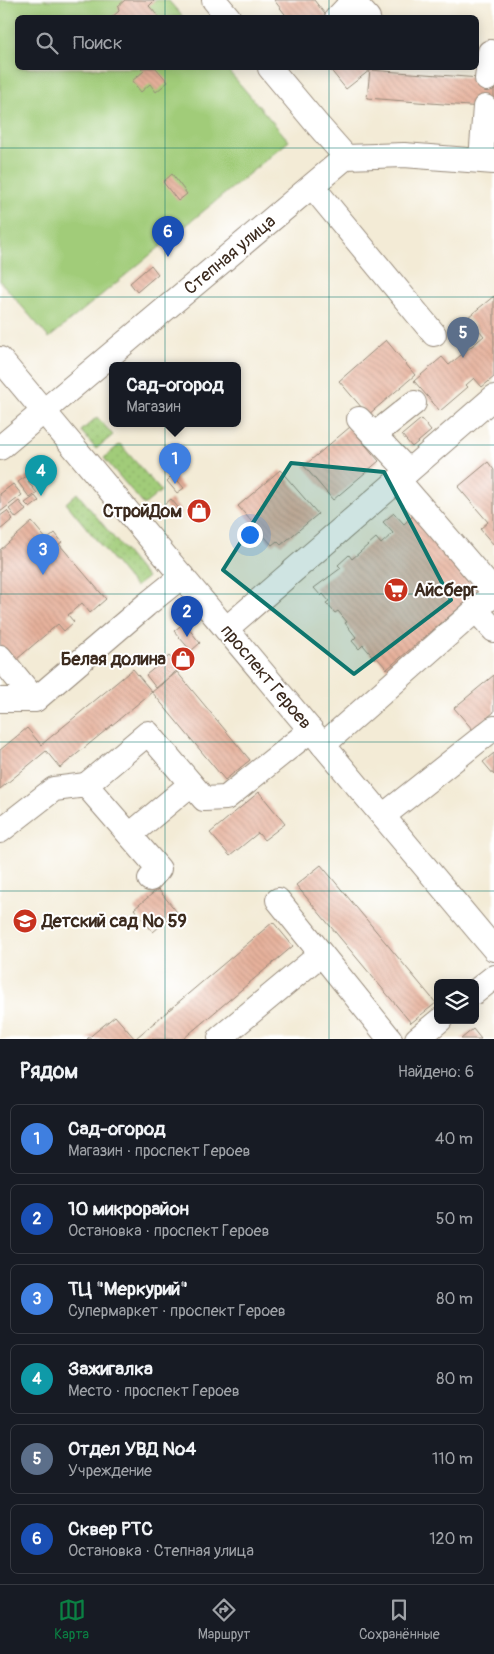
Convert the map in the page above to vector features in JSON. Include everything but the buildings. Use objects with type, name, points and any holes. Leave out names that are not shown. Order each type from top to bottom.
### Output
[{"type":"street","points":[[214,0],[226,15]]},
{"type":"street","points":[[487,52],[487,79]]},
{"type":"street","points":[[276,70],[316,123],[346,157],[404,155],[488,161],[485,107]]},
{"type":"street","name":"Степная улица","points":[[0,448],[346,157]]},
{"type":"street","points":[[312,186],[434,334]]},
{"type":"street","name":"проспект Героев","points":[[0,359],[494,949]]},
{"type":"street","points":[[0,831],[54,789],[86,785],[148,733],[204,799],[226,798],[317,738],[476,610],[494,593],[366,427],[414,403]]},
{"type":"street","points":[[226,629],[403,476],[491,405]]},
{"type":"street","points":[[0,700],[35,700],[182,576]]},
{"type":"street","points":[[476,610],[494,630]]},
{"type":"street","points":[[0,657],[35,700]]},
{"type":"street","points":[[383,816],[494,728]]},
{"type":"street","points":[[130,835],[191,784]]},
{"type":"street","points":[[86,785],[159,869],[150,879]]},
{"type":"street","points":[[278,900],[390,1039]]},
{"type":"street","points":[[220,1039],[321,954]]},
{"type":"street","points":[[479,989],[494,977]]},
{"type":"street","points":[[417,1039],[435,1024]]},
{"type":"highlighted area","points":[[291,463],[384,472],[451,600],[354,674],[223,570]]},
{"type":"green space","points":[[0,0],[168,0],[181,15],[15,15],[15,70],[228,70],[289,141],[49,338],[0,281]]},
{"type":"green space","points":[[97,417],[113,435],[96,449],[81,431]]},
{"type":"green space","points":[[120,444],[161,491],[144,505],[104,458]]},
{"type":"green space","points":[[77,493],[147,578],[135,587],[66,503]]},
{"type":"place","name":"Сквер РТС","points":[[168,257]]},
{"type":"place","name":"Отдел УВД №4","points":[[463,358]]},
{"type":"place","name":"Сад-огород","points":[[175,484]]},
{"type":"place","name":"Зажигалка","points":[[41,496]]},
{"type":"place","name":"СтройДом","points":[[199,511]]},
{"type":"place","name":"ТЦ \"Меркурий\"","points":[[43,575]]},
{"type":"place","name":"Айсберг","points":[[396,590]]},
{"type":"place","name":"10 микрорайон","points":[[187,637]]},
{"type":"place","name":"Белая долина","points":[[183,659]]},
{"type":"place","name":"Детский сад № 59","points":[[25,921]]}]
